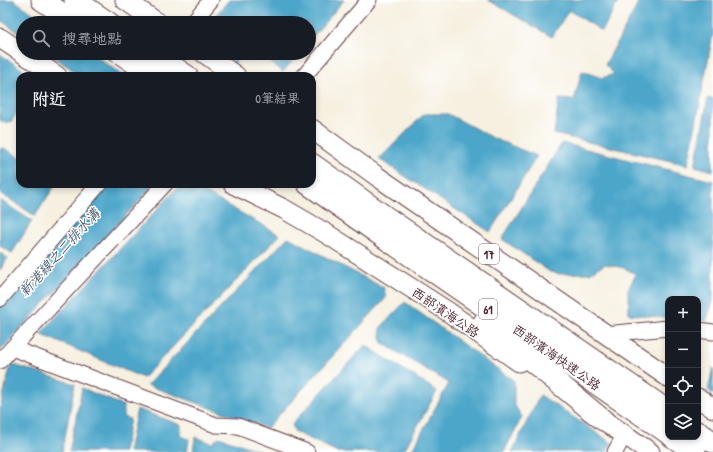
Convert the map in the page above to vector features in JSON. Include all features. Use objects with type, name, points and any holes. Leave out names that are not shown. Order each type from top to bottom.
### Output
[{"type":"highway","points":[[42,0],[66,16]]},
{"type":"highway","points":[[75,0],[99,16]]},
{"type":"highway","points":[[130,60],[148,72]]},
{"type":"highway","points":[[163,60],[181,72]]},
{"type":"highway","name":"西部濱海快速公路","points":[[316,167],[386,217],[665,409]]},
{"type":"highway","points":[[304,188],[385,253],[494,329],[602,420]]},
{"type":"highway","name":"西部濱海快速公路","points":[[314,188],[665,431]]},
{"type":"highway","points":[[701,434],[713,442]]},
{"type":"highway","points":[[677,440],[695,452]]},
{"type":"main road","points":[[125,0],[148,16]]},
{"type":"main road","points":[[0,38],[16,49]]},
{"type":"main road","points":[[33,60],[51,72]]},
{"type":"main road","points":[[214,60],[230,72]]},
{"type":"main road","name":"17","points":[[316,132],[378,177],[665,375]]},
{"type":"main road","name":"西部濱海公路","points":[[241,188],[284,209],[327,234],[447,311],[650,452]]},
{"type":"main road","points":[[701,400],[713,408]]},
{"type":"street","points":[[198,16],[212,0]]},
{"type":"street","points":[[307,72],[369,0]]},
{"type":"street","points":[[0,299],[96,188]]},
{"type":"street","points":[[0,361],[161,188]]},
{"type":"street","points":[[605,334],[665,328]]},
{"type":"street","points":[[701,330],[713,332]]},
{"type":"street","points":[[12,348],[216,425],[238,426],[308,452]]},
{"type":"street","points":[[615,452],[625,434]]},
{"type":"water","points":[[0,0],[14,0],[37,16],[16,16],[16,31],[0,20]]},
{"type":"water","points":[[229,0],[344,0],[316,33],[316,16],[216,15]]},
{"type":"water","points":[[488,0],[619,0],[602,31],[569,10],[552,37]]},
{"type":"water","points":[[640,0],[713,0],[713,34],[688,165],[554,134],[559,99],[574,100],[582,71],[602,78],[614,74],[605,65]]},
{"type":"water","points":[[0,54],[26,72],[16,72],[16,114],[11,122],[9,121],[7,124],[0,120]]},
{"type":"water","points":[[58,60],[101,60],[118,72],[75,72]]},
{"type":"water","points":[[268,60],[293,60],[283,72]]},
{"type":"water","points":[[708,98],[713,99],[713,171],[695,166]]},
{"type":"water","points":[[424,114],[448,114],[495,139],[537,156],[490,232],[379,159]]},
{"type":"water","points":[[562,143],[713,181],[713,301],[706,321],[701,320],[701,296],[665,296],[665,318],[629,314],[628,289],[636,274],[624,268],[605,264],[590,273],[560,274],[550,272],[502,239]]},
{"type":"water","points":[[4,148],[16,156],[16,188],[53,188],[35,216],[0,193],[0,149]]},
{"type":"water","points":[[102,188],[151,188],[0,351],[0,304]]},
{"type":"water","points":[[177,188],[197,188],[280,235],[143,378],[40,334]]},
{"type":"water","points":[[0,200],[32,221],[12,253],[0,246]]},
{"type":"water","points":[[288,237],[384,288],[386,298],[267,428],[147,385]]},
{"type":"water","points":[[0,253],[8,258],[0,270]]},
{"type":"water","points":[[405,302],[514,381],[514,404],[522,417],[504,452],[411,452],[449,383],[382,343],[380,328]]},
{"type":"water","points":[[365,345],[437,391],[403,452],[338,452],[295,432],[292,424]]},
{"type":"water","points":[[11,364],[75,384],[62,452],[0,452],[0,408]]},
{"type":"water","points":[[713,368],[713,394],[708,390]]},
{"type":"water","points":[[82,388],[124,406],[124,417],[130,419],[124,452],[69,452]]},
{"type":"water","points":[[540,395],[612,443],[606,452],[512,452]]},
{"type":"water","points":[[137,409],[181,425],[181,436],[189,439],[187,452],[128,452]]},
{"type":"water","points":[[195,437],[212,443],[219,437],[264,452],[193,452]]},
{"type":"waterway","name":"新港線之二排水溝","points":[[231,66],[235,60]]}]
